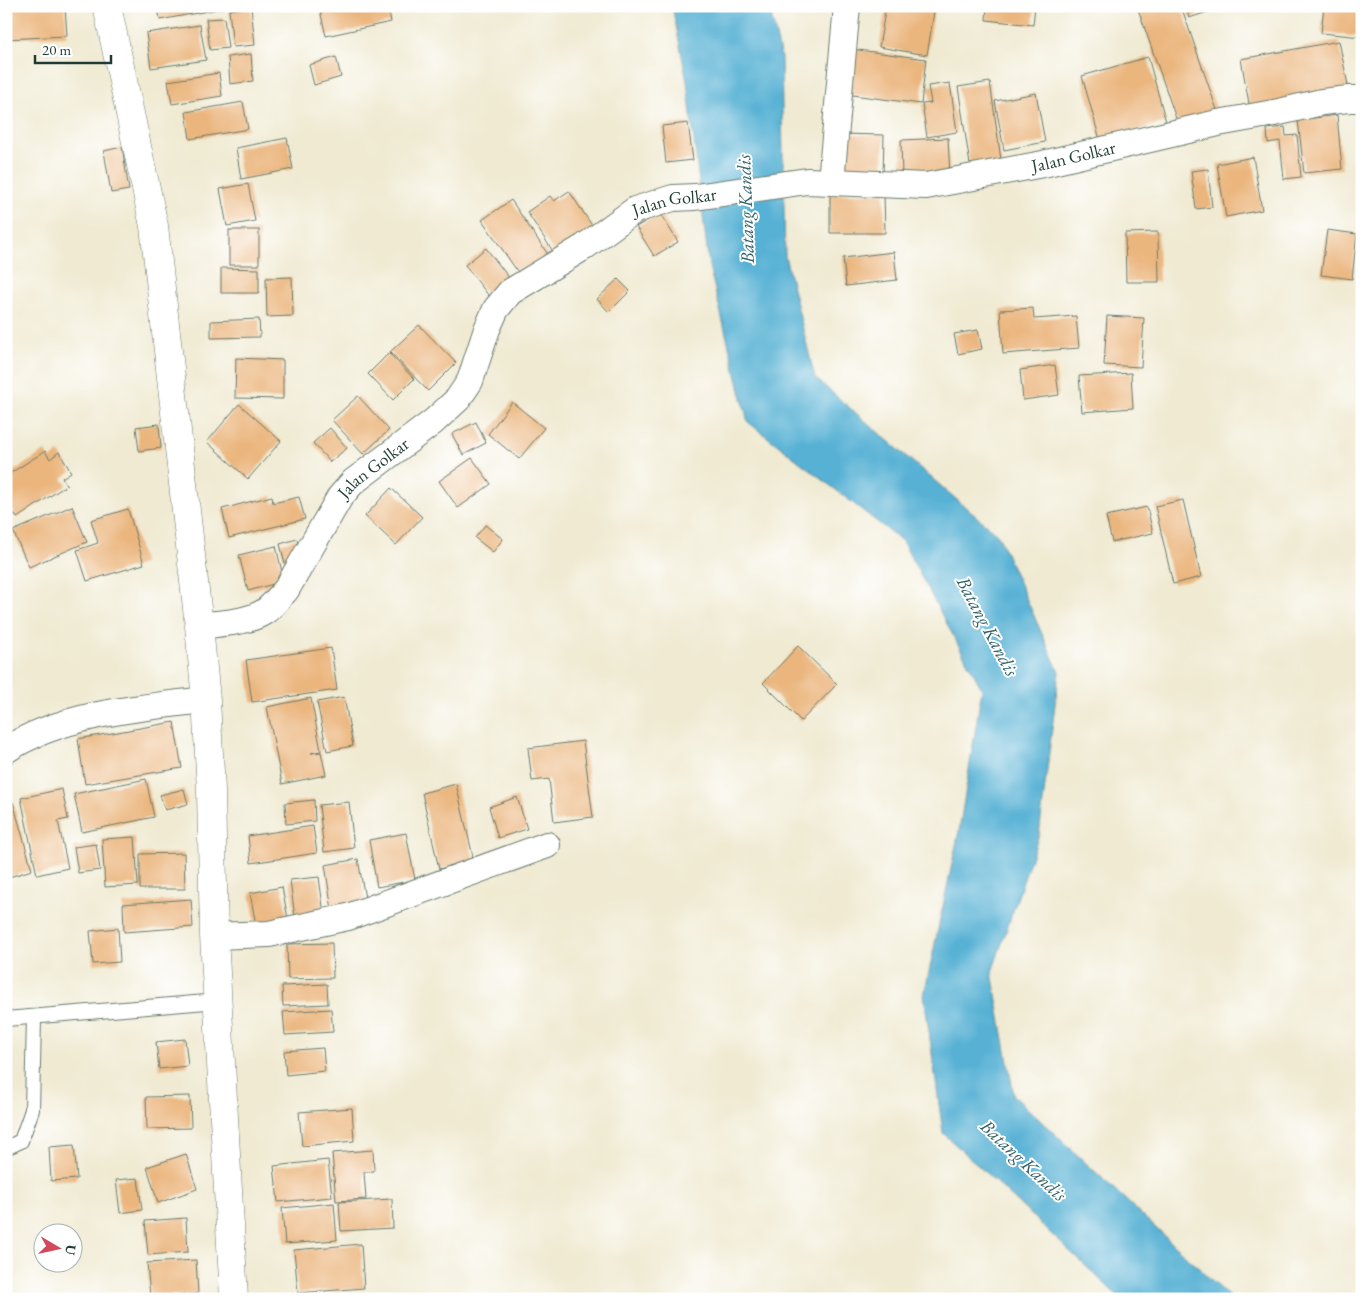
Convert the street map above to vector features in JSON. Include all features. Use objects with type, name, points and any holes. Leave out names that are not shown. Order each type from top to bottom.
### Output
[{"type":"street","points":[[107,6],[154,226],[199,626],[206,700],[211,790],[214,936],[234,1299]]},
{"type":"street","points":[[819,181],[847,6]]},
{"type":"street","name":"Jalan Golkar","points":[[199,626],[250,618],[264,612],[275,602],[286,590],[340,497],[353,482],[434,422],[458,399],[470,381],[487,329],[496,309],[510,292],[584,248],[634,210],[673,198],[695,197],[819,181],[926,186],[1043,164],[1218,123],[1322,102],[1362,99]]},
{"type":"street","points":[[6,750],[54,727],[119,710],[206,700]]},
{"type":"street","points":[[214,936],[269,934],[348,917],[547,844]]},
{"type":"lane","points":[[6,1019],[218,1001]]},
{"type":"lane","points":[[6,1148],[20,1141],[32,1110],[34,1018]]},
{"type":"water","name":"Batang Kandis","points":[[672,6],[769,6],[781,57],[785,256],[815,378],[998,535],[1059,672],[1039,835],[992,972],[1014,1096],[1232,1299],[1121,1299],[943,1133],[924,995],[959,831],[982,689],[902,541],[748,422],[709,266],[687,81]]},
{"type":"building","points":[[6,6],[65,6],[67,36],[6,39]]},
{"type":"building","points":[[158,6],[229,6],[229,7],[160,20]]},
{"type":"building","points":[[319,6],[388,6],[391,22],[326,36]]},
{"type":"building","points":[[886,6],[935,6],[927,55],[879,47]]},
{"type":"building","points":[[987,6],[1035,6],[1033,25],[986,20]]},
{"type":"building","points":[[1137,6],[1181,6],[1217,110],[1178,124]]},
{"type":"building","points":[[1186,6],[1223,6],[1223,7],[1189,18]]},
{"type":"building","points":[[1324,6],[1362,6],[1362,37],[1321,33]]},
{"type":"building","points":[[251,7],[255,45],[233,47],[229,10]]},
{"type":"building","points":[[224,18],[228,48],[210,50],[206,19]]},
{"type":"building","points":[[200,25],[206,60],[151,68],[146,33]]},
{"type":"building","points":[[1339,41],[1349,90],[1250,109],[1241,59]]},
{"type":"building","points":[[851,49],[926,59],[921,104],[845,94]]},
{"type":"building","points":[[251,54],[253,81],[230,84],[228,57]]},
{"type":"building","points":[[336,57],[341,77],[314,85],[309,65]]},
{"type":"building","points":[[1148,57],[1166,122],[1100,140],[1082,76]]},
{"type":"building","points":[[219,73],[222,96],[172,104],[168,81]]},
{"type":"building","points":[[990,82],[1002,167],[971,171],[958,87]]},
{"type":"building","points":[[950,83],[957,132],[927,137],[922,104],[931,103],[928,86]]},
{"type":"building","points":[[1036,93],[1045,142],[1004,150],[995,101]]},
{"type":"building","points":[[243,102],[248,129],[190,139],[186,112]]},
{"type":"building","points":[[1337,115],[1342,169],[1304,173],[1298,120]]},
{"type":"building","points":[[688,123],[693,160],[666,163],[662,126]]},
{"type":"building","points":[[1285,127],[1286,136],[1297,135],[1301,177],[1284,179],[1280,141],[1268,143],[1267,129]]},
{"type":"building","points":[[837,134],[884,135],[883,175],[836,174]]},
{"type":"building","points":[[287,138],[293,169],[241,179],[236,148]]},
{"type":"building","points":[[948,138],[950,176],[902,178],[901,140]]},
{"type":"building","points":[[122,147],[129,190],[111,193],[104,151]]},
{"type":"building","points":[[1253,157],[1262,210],[1226,217],[1217,164]]},
{"type":"building","points":[[1208,169],[1212,207],[1196,209],[1191,171]]},
{"type":"building","points":[[248,184],[255,221],[227,226],[220,189]]},
{"type":"building","points":[[569,191],[595,230],[556,256],[527,212],[550,196],[554,201]]},
{"type":"building","points":[[884,193],[885,233],[830,233],[830,194]]},
{"type":"building","points":[[511,200],[551,259],[522,278],[482,220]]},
{"type":"building","points":[[660,213],[678,242],[654,256],[636,227]]},
{"type":"building","points":[[229,230],[259,230],[259,265],[229,265]]},
{"type":"building","points":[[1327,230],[1357,234],[1352,279],[1321,275]]},
{"type":"building","points":[[1158,232],[1159,282],[1126,282],[1125,233]]},
{"type":"building","points":[[486,248],[510,279],[489,296],[465,265]]},
{"type":"building","points":[[894,252],[897,280],[846,286],[843,258]]},
{"type":"building","points":[[221,268],[259,269],[259,293],[221,293]]},
{"type":"building","points":[[292,277],[293,316],[267,317],[266,278]]},
{"type":"building","points":[[618,279],[630,291],[609,312],[597,299]]},
{"type":"building","points":[[1033,308],[1034,319],[1076,316],[1079,348],[1003,354],[1000,310]]},
{"type":"building","points":[[1107,316],[1144,318],[1141,367],[1104,365]]},
{"type":"building","points":[[259,319],[260,337],[211,338],[211,321]]},
{"type":"building","points":[[419,325],[456,363],[428,391],[390,352]]},
{"type":"building","points":[[978,330],[982,349],[958,354],[954,334]]},
{"type":"building","points":[[389,353],[414,379],[393,400],[368,374]]},
{"type":"building","points":[[236,358],[283,360],[283,399],[235,398]]},
{"type":"building","points":[[1055,365],[1059,395],[1023,400],[1020,370]]},
{"type":"building","points":[[1131,373],[1133,408],[1082,412],[1079,376]]},
{"type":"building","points":[[358,396],[389,430],[363,454],[332,420]]},
{"type":"building","points":[[512,402],[544,428],[519,459],[488,434]]},
{"type":"building","points":[[239,404],[281,441],[248,479],[207,442]]},
{"type":"building","points":[[476,422],[486,443],[463,455],[452,434]]},
{"type":"building","points":[[159,424],[161,448],[139,451],[136,427]]},
{"type":"building","points":[[330,428],[347,448],[330,462],[313,443]]},
{"type":"building","points":[[45,451],[50,459],[59,452],[71,472],[62,478],[67,485],[17,518],[6,501],[6,476]]},
{"type":"building","points":[[472,458],[491,484],[458,508],[439,481]]},
{"type":"building","points":[[391,488],[422,517],[396,545],[365,516]]},
{"type":"building","points":[[272,496],[273,503],[299,497],[305,519],[229,538],[222,509]]},
{"type":"building","points":[[1183,500],[1201,577],[1173,584],[1155,506]]},
{"type":"building","points":[[72,506],[87,542],[29,567],[13,531]]},
{"type":"building","points":[[1147,507],[1153,533],[1112,542],[1106,516]]},
{"type":"building","points":[[128,509],[144,564],[87,581],[77,550],[98,543],[91,520]]},
{"type":"building","points":[[485,525],[503,539],[493,552],[475,538]]},
{"type":"building","points":[[297,539],[302,560],[285,564],[280,544]]},
{"type":"building","points":[[276,546],[284,581],[248,591],[239,555]]},
{"type":"building","points":[[798,646],[837,684],[801,721],[763,683]]},
{"type":"building","points":[[331,648],[337,690],[252,702],[246,660]]},
{"type":"building","points":[[344,697],[353,746],[327,751],[317,702]]},
{"type":"building","points":[[311,698],[321,751],[311,753],[321,752],[326,775],[282,784],[267,707]]},
{"type":"building","points":[[174,722],[182,768],[85,784],[78,739]]},
{"type":"building","points":[[583,741],[593,817],[554,822],[549,779],[532,781],[528,748]]},
{"type":"building","points":[[146,779],[154,817],[82,832],[74,794]]},
{"type":"building","points":[[456,784],[474,861],[439,869],[422,793]]},
{"type":"building","points":[[62,789],[68,819],[58,821],[68,868],[37,875],[21,798]]},
{"type":"building","points":[[184,789],[188,804],[165,810],[160,795]]},
{"type":"building","points":[[517,797],[527,829],[498,838],[489,807]]},
{"type":"building","points":[[314,800],[315,821],[286,824],[285,803]]},
{"type":"building","points":[[13,802],[32,870],[6,878],[6,804]]},
{"type":"building","points":[[349,802],[354,848],[324,852],[319,805]]},
{"type":"building","points":[[313,826],[317,853],[251,863],[248,836]]},
{"type":"building","points":[[406,833],[415,880],[377,887],[369,840]]},
{"type":"building","points":[[135,837],[138,885],[105,887],[102,839]]},
{"type":"building","points":[[96,844],[100,870],[78,873],[74,847]]},
{"type":"building","points":[[184,853],[185,889],[140,889],[140,854]]},
{"type":"building","points":[[358,859],[366,904],[332,910],[325,865]]},
{"type":"building","points":[[319,877],[324,914],[295,918],[290,880]]},
{"type":"building","points":[[282,887],[288,919],[256,925],[250,893]]},
{"type":"building","points":[[191,899],[193,927],[124,932],[123,904]]},
{"type":"building","points":[[118,928],[120,962],[93,964],[90,931]]},
{"type":"building","points":[[332,943],[333,978],[288,979],[287,944]]},
{"type":"building","points":[[327,984],[328,1004],[283,1006],[282,986]]},
{"type":"building","points":[[331,1009],[333,1032],[285,1035],[283,1012]]},
{"type":"building","points":[[185,1039],[188,1066],[159,1069],[156,1042]]},
{"type":"building","points":[[323,1048],[325,1071],[286,1075],[284,1051]]},
{"type":"building","points":[[190,1096],[191,1128],[147,1129],[146,1097]]},
{"type":"building","points":[[352,1108],[354,1141],[302,1146],[299,1112]]},
{"type":"building","points":[[74,1145],[77,1179],[51,1181],[49,1147]]},
{"type":"building","points":[[373,1150],[374,1171],[364,1172],[366,1199],[336,1201],[332,1153]]},
{"type":"building","points":[[186,1154],[197,1189],[158,1203],[147,1167]]},
{"type":"building","points":[[328,1160],[332,1197],[278,1202],[274,1166]]},
{"type":"building","points":[[138,1178],[142,1210],[120,1213],[116,1180]]},
{"type":"building","points":[[392,1199],[393,1228],[341,1231],[339,1202]]},
{"type":"building","points":[[334,1203],[337,1240],[285,1244],[282,1208]]},
{"type":"building","points":[[186,1218],[188,1252],[148,1255],[145,1221]]},
{"type":"building","points":[[361,1244],[364,1288],[298,1293],[294,1250]]},
{"type":"building","points":[[196,1260],[198,1294],[150,1297],[147,1263]]}]
